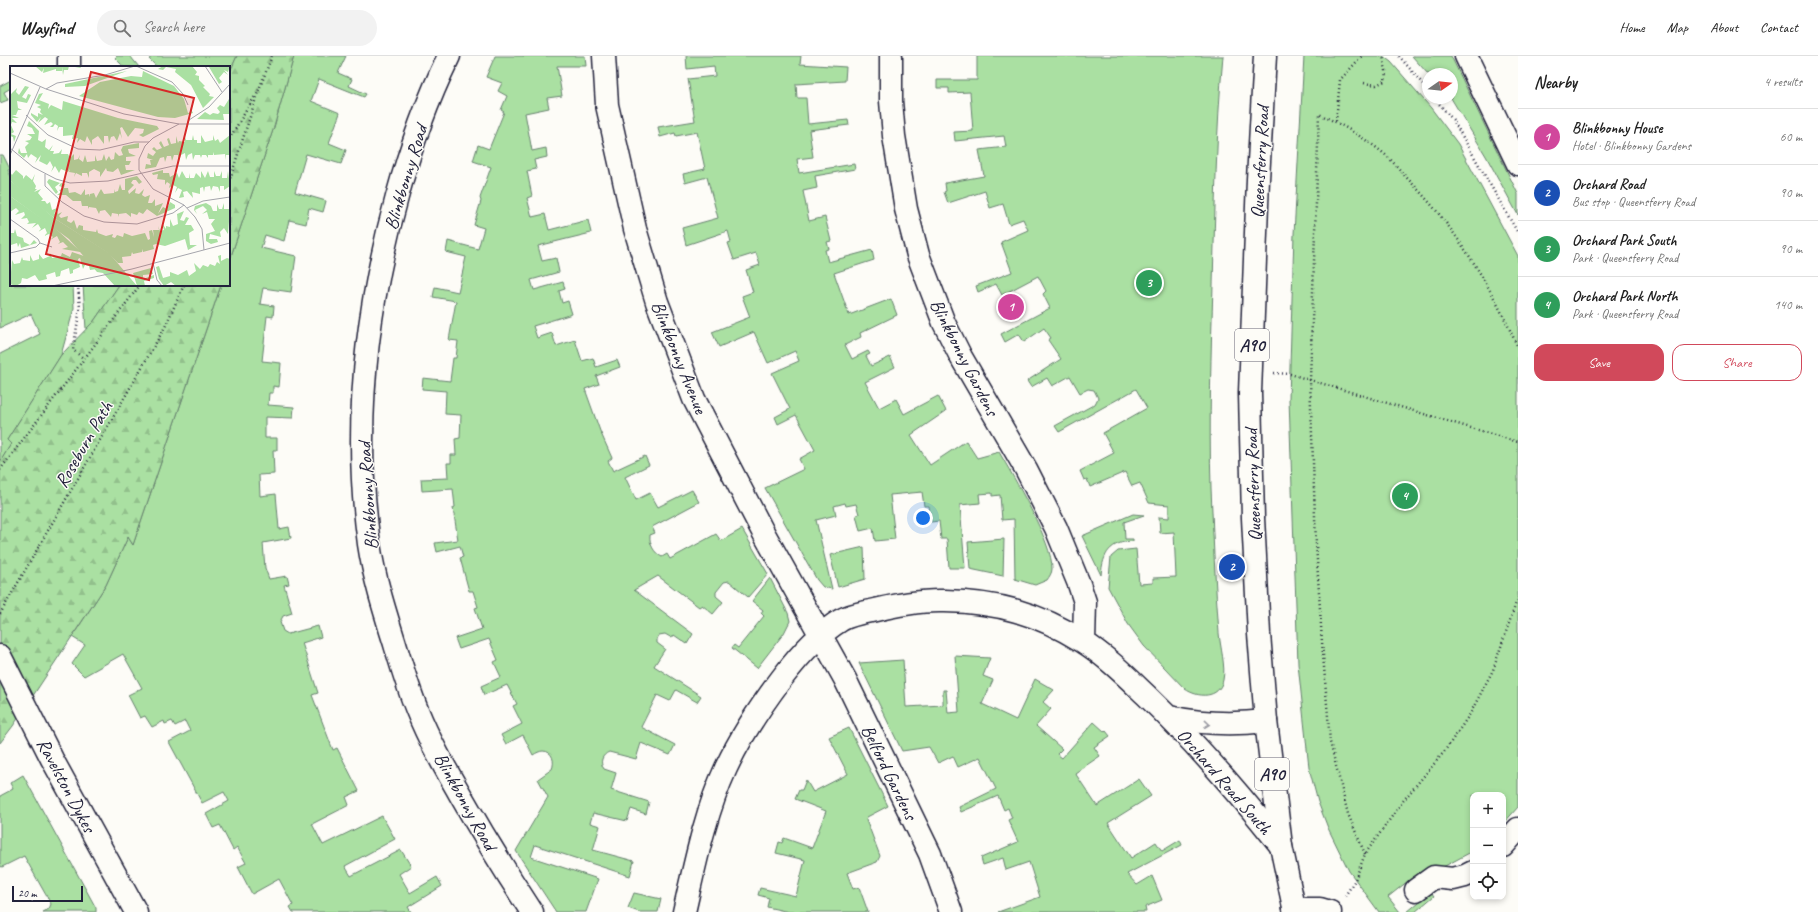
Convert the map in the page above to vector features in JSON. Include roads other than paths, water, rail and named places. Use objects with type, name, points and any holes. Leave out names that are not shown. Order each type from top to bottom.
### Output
[{"type":"street","name":"Blinkbonny Road","points":[[449,56],[439,76],[405,166],[376,281],[367,342],[364,392],[362,445],[364,500],[370,547],[380,596],[418,711],[446,770],[480,829],[532,912]]},
{"type":"street","name":"Blinkbonny Avenue","points":[[604,56],[607,105],[621,174],[635,229],[657,302],[694,399],[762,530],[821,636]]},
{"type":"street","name":"Blinkbonny Gardens","points":[[891,56],[891,101],[894,136],[906,209],[918,255],[947,330],[1026,469],[1056,528],[1085,602],[1084,642]]},
{"type":"street","name":"Queensferry Road","points":[[1265,56],[1258,179],[1250,393],[1253,518],[1259,634],[1266,721],[1281,846],[1295,910]]},
{"type":"street","points":[[1466,56],[1518,164]]},
{"type":"street","name":"Orchard Road South","points":[[684,912],[708,818],[725,770],[746,730],[768,696],[788,670],[821,636],[843,619],[906,603],[931,600],[974,601],[1022,612],[1042,618],[1084,642],[1118,668],[1169,717],[1245,801],[1281,846]]},
{"type":"street","name":"Belford Gardens","points":[[821,636],[855,699],[927,848],[951,912]]},
{"type":"street","name":"Ravelston Dykes","points":[[0,656],[31,718],[136,912]]},
{"type":"street","name":"Orchard Road South","points":[[1169,717],[1218,725],[1239,725],[1266,721]]},
{"type":"street","points":[[1506,843],[1518,829]]},
{"type":"street","points":[[1416,890],[1434,878],[1453,879],[1470,874]]},
{"type":"street","points":[[1295,910],[1320,909],[1330,912]]},
{"type":"place","name":"Orchard Park South","points":[[1149,283]]},
{"type":"place","name":"Blinkbonny House","points":[[1011,307]]},
{"type":"place","name":"Orchard Park North","points":[[1405,496]]},
{"type":"place","name":"Orchard Road","points":[[1232,567]]}]
